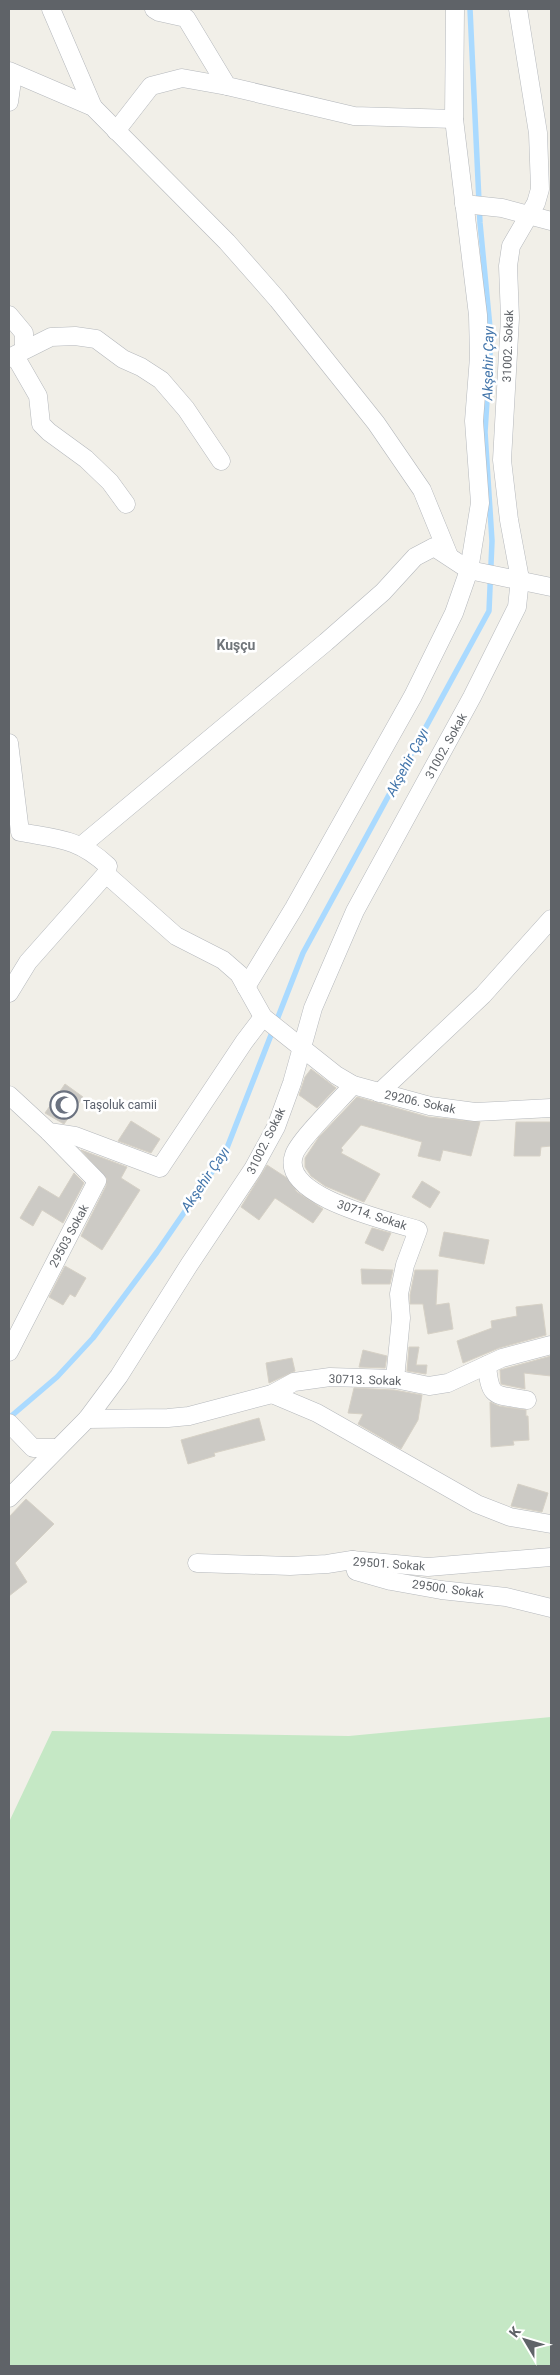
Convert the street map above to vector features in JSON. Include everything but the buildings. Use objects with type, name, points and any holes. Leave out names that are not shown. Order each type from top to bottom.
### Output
[{"type":"street","points":[[51,9],[93,107],[227,242],[278,300],[370,416],[422,490],[448,556]]},
{"type":"street","points":[[154,9],[159,12],[186,18],[226,86]]},
{"type":"street","points":[[246,987],[294,908],[413,696],[454,612],[469,570],[480,503],[474,421],[479,357],[478,315],[454,119],[455,9]]},
{"type":"street","name":"31002. Sokak","points":[[9,1498],[56,1448],[87,1419],[120,1376],[189,1265],[253,1169],[276,1127],[292,1083],[313,1008],[343,938],[472,697],[514,613],[520,594],[520,579],[505,491],[502,460],[502,435],[510,334],[508,266],[511,246],[529,215],[540,189],[540,160],[534,95],[518,9]]},
{"type":"street","points":[[9,102],[11,73],[93,107]]},
{"type":"street","points":[[116,131],[151,86],[182,78],[226,86],[354,116],[454,119]]},
{"type":"street","points":[[464,204],[502,208],[551,221]]},
{"type":"street","points":[[9,315],[24,333],[16,355],[38,396],[41,424],[92,464],[110,482],[126,504]]},
{"type":"street","points":[[16,355],[50,337],[75,336],[96,339],[123,359],[141,367],[161,380],[186,409],[221,461]]},
{"type":"street","points":[[81,846],[326,642],[383,592],[415,557],[434,547],[469,570],[520,579],[551,587]]},
{"type":"street","points":[[9,743],[10,767],[20,832],[73,842],[91,851],[108,866],[106,874],[28,962],[9,993]]},
{"type":"street","points":[[9,1095],[49,1132],[75,1136],[160,1168],[244,1042],[263,1017],[239,974],[223,960],[176,936],[106,874]]},
{"type":"street","points":[[379,1093],[483,995],[551,919]]},
{"type":"street","name":"29206. Sokak","points":[[263,1017],[336,1075],[353,1085],[430,1106],[475,1112],[496,1113],[551,1108]]},
{"type":"street","name":"30714. Sokak","points":[[353,1085],[296,1149],[292,1165],[294,1173],[305,1185],[328,1200],[358,1212],[418,1230],[405,1265],[398,1294],[400,1318],[395,1379]]},
{"type":"street","name":"29503 Sokak","points":[[9,1352],[97,1181],[49,1132]]},
{"type":"street","name":"30713. Sokak","points":[[87,1419],[189,1416],[272,1394],[294,1382],[330,1377],[395,1379],[428,1386],[448,1383],[522,1351],[551,1344]]},
{"type":"street","points":[[487,1365],[489,1387],[493,1392],[526,1400]]},
{"type":"street","points":[[272,1394],[316,1413],[477,1504],[510,1517],[551,1524]]},
{"type":"street","points":[[9,1423],[33,1448],[56,1448]]},
{"type":"street","name":"29501. Sokak","points":[[197,1563],[290,1566],[327,1564],[352,1560],[428,1567],[551,1557]]},
{"type":"street","name":"29500. Sokak","points":[[352,1560],[356,1571],[391,1581],[442,1590],[506,1597],[551,1608]]},
{"type":"green space","points":[[551,1717],[551,2366],[9,2366],[9,1822],[52,1731],[349,1736]]},
{"type":"waterway","name":"Akşehir Çayı","points":[[9,1418],[57,1377],[93,1338],[157,1252],[225,1153],[303,953],[489,611],[492,541],[485,432],[491,338],[480,223],[470,9]]},
{"type":"place","name":"Taşoluk camii","points":[[64,1105]]},
{"type":"district","name":"Kuşçu","points":[[236,645]]}]
